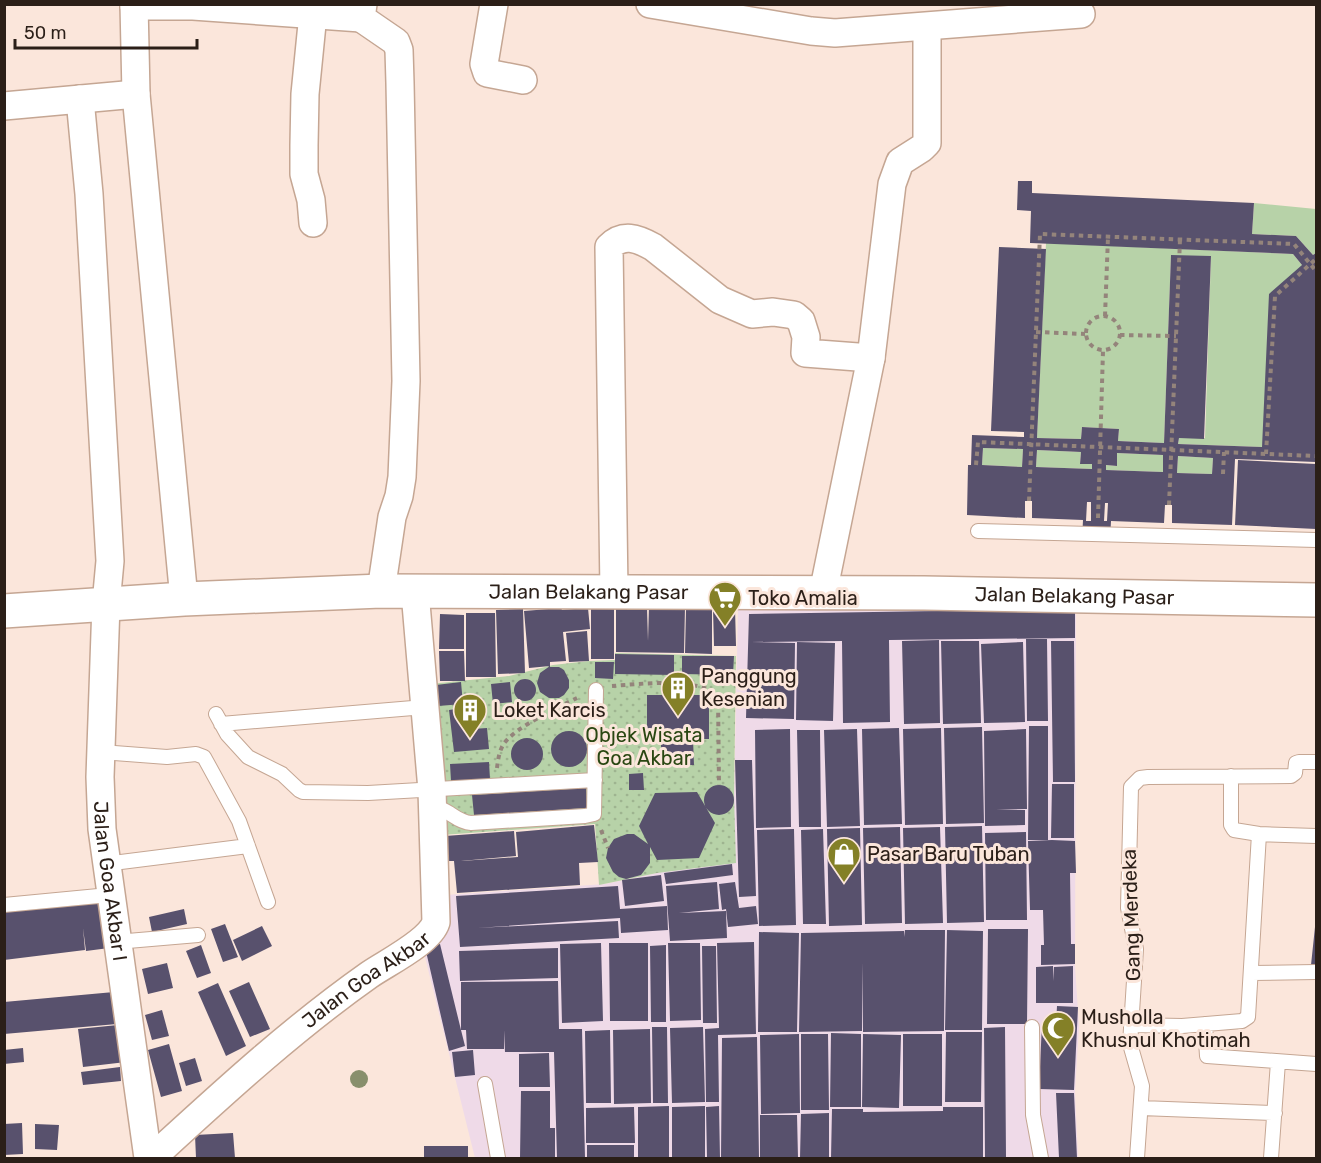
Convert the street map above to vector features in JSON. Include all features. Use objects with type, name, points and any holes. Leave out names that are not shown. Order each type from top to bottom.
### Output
[{"type":"street","points":[[494,4],[484,64],[488,73],[523,80]]},
{"type":"street","points":[[650,4],[835,33],[1081,14]]},
{"type":"street","points":[[184,599],[136,94],[134,5],[193,6],[313,14],[362,11],[396,42],[399,50],[406,381],[402,477],[392,517],[381,591]]},
{"type":"street","points":[[313,14],[305,94],[304,145],[304,174],[311,200],[313,223]]},
{"type":"street","points":[[824,593],[871,358],[892,184],[900,162],[927,143],[927,27]]},
{"type":"street","points":[[4,106],[136,94]]},
{"type":"street","name":"Jalan Goa Akbar I","points":[[80,99],[89,194],[110,561],[106,604],[101,752],[102,829],[109,895],[150,1158]]},
{"type":"street","points":[[614,591],[609,247],[616,240],[626,237],[642,241],[653,247],[720,300],[752,314],[773,312],[794,315],[801,321],[806,337],[805,353],[871,358]]},
{"type":"street","name":"Jalan Belakang Pasar","points":[[4,611],[184,599],[381,591],[824,593],[1317,600]]},
{"type":"street","name":"Jalan Goa Akbar","points":[[150,1158],[327,1005],[432,932],[436,922],[432,799],[415,592]]},
{"type":"lane","points":[[978,531],[1317,540]]},
{"type":"lane","points":[[432,799],[465,823],[588,816],[594,812],[596,690]]},
{"type":"lane","points":[[425,707],[218,719],[237,747],[248,757],[282,774],[303,792],[368,793],[432,799],[495,786],[595,780]]},
{"type":"lane","points":[[101,752],[167,757],[196,754],[204,757],[232,806],[268,902]]},
{"type":"lane","points":[[1317,762],[1299,762],[1295,773],[1291,776],[1231,776],[1232,828],[1236,832],[1317,836]]},
{"type":"lane","name":"Gang Merdeka","points":[[1137,1158],[1142,1086],[1140,1072],[1132,1055],[1131,1025],[1136,949],[1128,908],[1131,787],[1138,780],[1154,777],[1231,776]]},
{"type":"lane","points":[[1131,1025],[1205,1024],[1242,1021],[1247,1018],[1259,834]]},
{"type":"lane","points":[[105,864],[248,846]]},
{"type":"lane","points":[[4,905],[109,895]]},
{"type":"lane","points":[[116,942],[198,935]]},
{"type":"lane","points":[[1251,973],[1317,972]]},
{"type":"lane","points":[[1205,1024],[1207,1056],[1317,1064]]},
{"type":"lane","points":[[1032,1027],[1033,1115],[1041,1158]]},
{"type":"lane","points":[[1271,1158],[1278,1062]]},
{"type":"lane","points":[[485,1084],[498,1158]]},
{"type":"lane","points":[[1141,1108],[1275,1113]]},
{"type":"path","points":[[1029,501],[1040,234],[1294,244],[1317,271]]},
{"type":"path","points":[[1105,316],[1108,237]]},
{"type":"path","points":[[1168,505],[1180,240]]},
{"type":"path","points":[[1266,454],[1275,296],[1317,259]]},
{"type":"path","points":[[1105,316],[1118,324],[1120,334],[1116,344],[1109,350],[1103,351],[1089,344],[1085,334],[1091,320],[1105,316]]},
{"type":"path","points":[[1036,332],[1085,334]]},
{"type":"path","points":[[1120,334],[1176,336]]},
{"type":"path","points":[[1097,534],[1103,351]]},
{"type":"path","points":[[976,465],[978,442],[1317,456]]},
{"type":"path","points":[[1222,474],[1224,452]]},
{"type":"path","points":[[495,786],[501,750],[506,740],[542,716],[606,687],[663,683],[687,685],[714,692],[717,695],[719,785]]},
{"type":"shaded area","name":"Pasar Baru Tuban","points":[[1076,607],[1075,966],[1079,1026],[1075,1092],[1078,1158],[475,1158],[423,949],[446,934],[446,895],[605,884],[657,873],[734,801],[738,610]]},
{"type":"green space","points":[[1254,203],[1316,209],[1316,253],[1313,255],[1296,236],[1252,234]]},
{"type":"green space","points":[[1046,243],[1293,254],[1302,265],[1262,447],[1178,444],[1179,438],[1205,438],[1211,256],[1171,256],[1164,443],[1118,441],[1119,429],[1082,427],[1081,439],[1037,438]]},
{"type":"green space","points":[[983,448],[1023,449],[1022,467],[982,465]]},
{"type":"green space","points":[[1037,450],[1081,452],[1080,464],[1092,464],[1092,469],[1036,467]]},
{"type":"green space","points":[[1117,453],[1163,455],[1163,472],[1106,470],[1106,465],[1117,466]]},
{"type":"green space","points":[[1178,456],[1213,458],[1212,474],[1177,473]]},
{"type":"green space","name":"Objek Wisata Goa Akbar","points":[[615,653],[736,656],[734,796],[736,863],[657,873],[599,885],[595,824],[442,835],[430,684],[509,676],[553,665],[615,660]]},
{"type":"building","points":[[1018,181],[1032,181],[1032,193],[1254,203],[1252,234],[1296,236],[1313,255],[1316,253],[1316,462],[1235,459],[1232,525],[1172,523],[1172,505],[1165,505],[1164,523],[1111,521],[1110,540],[1082,540],[1083,520],[1032,518],[1032,501],[1025,501],[1025,518],[967,515],[968,465],[971,465],[972,435],[1024,437],[1024,432],[991,431],[999,247],[1046,249],[1037,438],[1081,439],[1082,427],[1119,429],[1118,441],[1164,443],[1171,255],[1211,256],[1204,439],[1179,438],[1178,444],[1262,447],[1269,294],[1302,265],[1293,254],[1030,243],[1031,211],[1017,210]],"holes":[[[983,448],[1023,449],[1022,467],[982,465]],[[1037,450],[1081,452],[1080,464],[1092,464],[1092,469],[1036,467]],[[1117,453],[1163,455],[1163,472],[1106,470],[1106,465],[1117,466]],[[1178,456],[1213,458],[1212,474],[1177,473]],[[1087,502],[1091,502],[1091,521],[1086,521]],[[1105,503],[1108,503],[1107,521],[1104,521]]]},
{"type":"building","points":[[1238,460],[1316,464],[1316,529],[1235,525]]},
{"type":"building","points":[[649,606],[685,607],[684,653],[616,652],[616,608],[647,608],[648,641]]},
{"type":"building","points":[[588,608],[590,629],[563,632],[566,661],[550,662],[550,666],[529,668],[524,611]]},
{"type":"building","points":[[591,608],[614,608],[614,659],[591,659]]},
{"type":"building","name":"Toko Amalia","points":[[735,608],[736,646],[714,646],[713,609]]},
{"type":"building","points":[[523,609],[525,673],[498,674],[496,610]]},
{"type":"building","points":[[686,609],[712,609],[712,654],[685,653]]},
{"type":"building","points":[[1075,609],[1075,638],[889,640],[890,722],[843,723],[842,641],[751,642],[795,643],[794,719],[746,718],[749,614]]},
{"type":"building","points":[[466,613],[495,613],[496,677],[466,677]]},
{"type":"building","points":[[440,614],[464,615],[464,649],[439,649]]},
{"type":"building","points":[[587,631],[589,661],[569,662],[566,633]]},
{"type":"building","points":[[1026,639],[1047,639],[1048,721],[1027,721]]},
{"type":"building","points":[[939,640],[940,723],[904,724],[902,641]]},
{"type":"building","points":[[941,641],[979,641],[981,723],[943,724]]},
{"type":"building","points":[[1051,641],[1074,641],[1075,782],[1053,782]]},
{"type":"building","points":[[797,642],[835,643],[833,721],[796,720]]},
{"type":"building","points":[[1023,642],[1025,722],[984,723],[981,644]]},
{"type":"building","points":[[439,651],[464,651],[465,681],[440,681]]},
{"type":"building","points":[[615,654],[674,655],[674,675],[615,674]]},
{"type":"building","points":[[682,656],[734,656],[733,675],[682,674]]},
{"type":"building","points":[[595,662],[614,662],[613,679],[595,678]]},
{"type":"building","points":[[550,666],[564,670],[569,680],[569,688],[559,698],[549,698],[540,692],[537,683],[540,673]]},
{"type":"building","points":[[521,679],[529,679],[536,686],[536,694],[529,701],[521,701],[514,694],[514,686]]},
{"type":"building","points":[[461,682],[463,704],[438,706],[436,685]]},
{"type":"building","points":[[510,682],[512,702],[493,704],[491,684]]},
{"type":"building","name":"Panggung Kesenian","points":[[647,695],[709,695],[709,739],[693,739],[694,765],[661,765],[661,739],[647,739]]},
{"type":"building","name":"Loket Karcis","points":[[469,707],[472,729],[487,728],[489,749],[454,752],[449,710]]},
{"type":"building","points":[[1029,726],[1048,726],[1048,840],[1028,840]]},
{"type":"building","points":[[982,727],[984,823],[946,824],[944,728]]},
{"type":"building","points":[[899,728],[902,824],[864,825],[862,729]]},
{"type":"building","points":[[941,728],[943,824],[905,825],[903,729]]},
{"type":"building","points":[[790,729],[791,827],[756,828],[755,730]]},
{"type":"building","points":[[857,729],[860,826],[827,827],[824,730]]},
{"type":"building","points":[[1026,729],[1027,809],[996,809],[1025,810],[1025,825],[985,826],[984,731]]},
{"type":"building","points":[[797,730],[820,730],[821,827],[799,827]]},
{"type":"building","points":[[569,731],[581,737],[587,749],[581,761],[569,767],[557,761],[551,749],[557,737]]},
{"type":"building","points":[[527,738],[538,743],[543,754],[538,765],[527,770],[516,765],[511,754],[516,743]]},
{"type":"building","points":[[735,760],[752,760],[756,896],[739,897]]},
{"type":"building","points":[[489,762],[490,779],[451,781],[450,764]]},
{"type":"building","points":[[643,773],[644,790],[629,790],[629,774]]},
{"type":"building","points":[[1052,784],[1074,784],[1074,838],[1051,838]]},
{"type":"building","points":[[719,785],[725,786],[733,794],[733,806],[725,814],[719,815],[713,814],[705,806],[704,800],[705,794],[713,786]]},
{"type":"building","points":[[586,788],[587,808],[474,815],[472,795]]},
{"type":"building","points":[[697,792],[715,823],[699,858],[657,860],[650,847],[650,863],[641,875],[626,879],[613,872],[606,858],[608,848],[614,839],[634,834],[648,844],[639,826],[655,793]]},
{"type":"building","points":[[594,825],[598,862],[579,863],[580,885],[457,893],[454,861],[447,861],[445,836],[514,831],[516,856],[461,861],[518,857],[516,832]]},
{"type":"building","points":[[982,826],[984,922],[947,923],[945,827]]},
{"type":"building","points":[[900,827],[902,923],[865,924],[863,828]]},
{"type":"building","points":[[940,827],[943,923],[905,924],[903,828]]},
{"type":"building","points":[[860,828],[862,925],[829,926],[827,829]]},
{"type":"building","points":[[794,829],[796,925],[759,926],[757,830]]},
{"type":"building","points":[[823,829],[826,924],[803,924],[801,830]]},
{"type":"building","points":[[1026,832],[1027,920],[986,920],[985,833]]},
{"type":"building","points":[[1028,841],[1075,841],[1076,873],[1070,873],[1071,944],[1075,944],[1075,964],[1041,965],[1041,945],[1044,945],[1043,910],[1030,910]]},
{"type":"building","points":[[732,864],[733,875],[666,884],[664,873]]},
{"type":"building","points":[[661,875],[664,901],[625,906],[622,880]]},
{"type":"building","points":[[717,882],[719,909],[679,913],[726,911],[727,938],[670,941],[666,886]]},
{"type":"building","points":[[735,882],[739,908],[756,906],[758,924],[728,927],[726,909],[722,910],[719,884]]},
{"type":"building","points":[[618,886],[620,909],[667,906],[668,930],[621,933],[620,918],[477,928],[618,921],[619,938],[460,947],[456,896]]},
{"type":"building","points":[[102,899],[109,948],[86,951],[83,928],[85,950],[4,960],[4,912]]},
{"type":"building","points":[[184,909],[187,924],[152,932],[149,917]]},
{"type":"building","points":[[225,924],[238,957],[223,962],[211,929]]},
{"type":"building","points":[[262,926],[272,946],[242,961],[233,940]]},
{"type":"building","points":[[1316,927],[1316,966],[1311,965]]},
{"type":"building","points":[[988,929],[1028,929],[1027,1024],[987,1024]]},
{"type":"building","points":[[905,930],[945,930],[944,1031],[863,1032],[863,962],[862,1031],[799,1032],[801,933],[904,931],[904,937]]},
{"type":"building","points":[[947,930],[983,931],[982,1030],[945,1030]]},
{"type":"building","points":[[759,932],[799,933],[797,1032],[758,1032]]},
{"type":"building","points":[[754,942],[756,1034],[718,1035],[719,1102],[706,1102],[705,1029],[719,1028],[717,943]]},
{"type":"building","points":[[601,943],[603,1021],[562,1023],[560,944]]},
{"type":"building","points":[[609,943],[648,943],[648,1021],[610,1021]]},
{"type":"building","points":[[668,943],[700,943],[701,1020],[670,1021]]},
{"type":"building","points":[[440,944],[465,1046],[449,1051],[425,947]]},
{"type":"building","points":[[201,945],[211,973],[197,978],[186,951]]},
{"type":"building","points":[[666,945],[666,1022],[651,1022],[650,946]]},
{"type":"building","points":[[702,946],[716,946],[717,1023],[703,1023]]},
{"type":"building","points":[[558,948],[558,978],[460,981],[459,951]]},
{"type":"building","points":[[167,963],[173,988],[148,994],[142,969]]},
{"type":"building","points":[[1053,966],[1054,981],[1054,967],[1073,966],[1073,1003],[1036,1003],[1036,967]]},
{"type":"building","points":[[558,981],[559,1029],[582,1029],[585,1158],[557,1158],[554,1052],[505,1052],[504,1030],[504,1049],[467,1049],[466,1030],[461,1030],[461,982]]},
{"type":"building","points":[[249,982],[270,1029],[250,1037],[229,991]]},
{"type":"building","points":[[218,983],[246,1046],[226,1056],[198,992]]},
{"type":"building","points":[[114,992],[117,1024],[4,1034],[4,1002]]},
{"type":"building","name":"Musholla Khusnul Khotimah","points":[[1057,1006],[1078,1007],[1074,1090],[1039,1089],[1042,1023],[1056,1024]]},
{"type":"building","points":[[162,1010],[169,1036],[152,1040],[145,1015]]},
{"type":"building","points":[[118,1025],[126,1062],[83,1067],[78,1029]]},
{"type":"building","points":[[652,1027],[667,1027],[668,1103],[653,1103]]},
{"type":"building","points":[[703,1027],[705,1102],[672,1103],[670,1028]]},
{"type":"building","points":[[1005,1027],[1006,1158],[985,1158],[984,1028]]},
{"type":"building","points":[[650,1029],[651,1103],[614,1104],[613,1030]]},
{"type":"building","points":[[610,1030],[611,1103],[586,1103],[585,1031]]},
{"type":"building","points":[[946,1032],[982,1032],[981,1102],[945,1102]]},
{"type":"building","points":[[831,1033],[861,1034],[861,1107],[830,1107]]},
{"type":"building","points":[[799,1034],[800,1113],[761,1114],[760,1035]]},
{"type":"building","points":[[801,1034],[828,1034],[829,1110],[801,1110]]},
{"type":"building","points":[[863,1034],[901,1035],[899,1108],[862,1107]]},
{"type":"building","points":[[903,1034],[942,1034],[942,1106],[903,1106]]},
{"type":"building","points":[[757,1037],[759,1158],[721,1158],[722,1038]]},
{"type":"building","points":[[169,1044],[182,1091],[161,1097],[148,1050]]},
{"type":"building","points":[[23,1048],[24,1062],[4,1064],[4,1050]]},
{"type":"building","points":[[473,1050],[475,1075],[455,1077],[452,1052]]},
{"type":"building","points":[[549,1053],[550,1087],[519,1087],[519,1054]]},
{"type":"building","points":[[195,1058],[202,1081],[186,1086],[179,1063]]},
{"type":"building","points":[[120,1067],[121,1081],[83,1085],[81,1072]]},
{"type":"building","points":[[521,1091],[550,1091],[550,1128],[555,1128],[555,1158],[520,1158]]},
{"type":"building","points":[[1056,1093],[1074,1093],[1077,1158],[1059,1158]]},
{"type":"building","points":[[669,1106],[669,1158],[638,1158],[638,1107]]},
{"type":"building","points":[[705,1106],[705,1158],[672,1158],[672,1107]]},
{"type":"building","points":[[719,1106],[720,1158],[707,1158],[706,1107]]},
{"type":"building","points":[[634,1107],[635,1143],[586,1143],[586,1108]]},
{"type":"building","points":[[943,1107],[983,1107],[983,1158],[831,1158],[832,1109],[863,1109],[863,1112],[943,1111]]},
{"type":"building","points":[[829,1113],[829,1158],[800,1158],[801,1114]]},
{"type":"building","points":[[760,1115],[797,1115],[798,1158],[760,1158]]},
{"type":"building","points":[[22,1123],[23,1154],[4,1155],[4,1124]]},
{"type":"building","points":[[35,1124],[59,1125],[57,1150],[35,1149]]},
{"type":"building","points":[[233,1133],[235,1158],[196,1158],[195,1135]]},
{"type":"building","points":[[587,1145],[634,1145],[634,1158],[587,1158]]},
{"type":"building","points":[[424,1146],[468,1146],[468,1158],[424,1158]]},
{"type":"place","name":"Toko Amalia","points":[[725,627]]},
{"type":"place","name":"Panggung Kesenian","points":[[678,717]]},
{"type":"place","name":"Loket Karcis","points":[[470,739]]},
{"type":"place","name":"Pasar Baru Tuban","points":[[844,883]]},
{"type":"place","name":"Musholla Khusnul Khotimah","points":[[1058,1057]]}]
